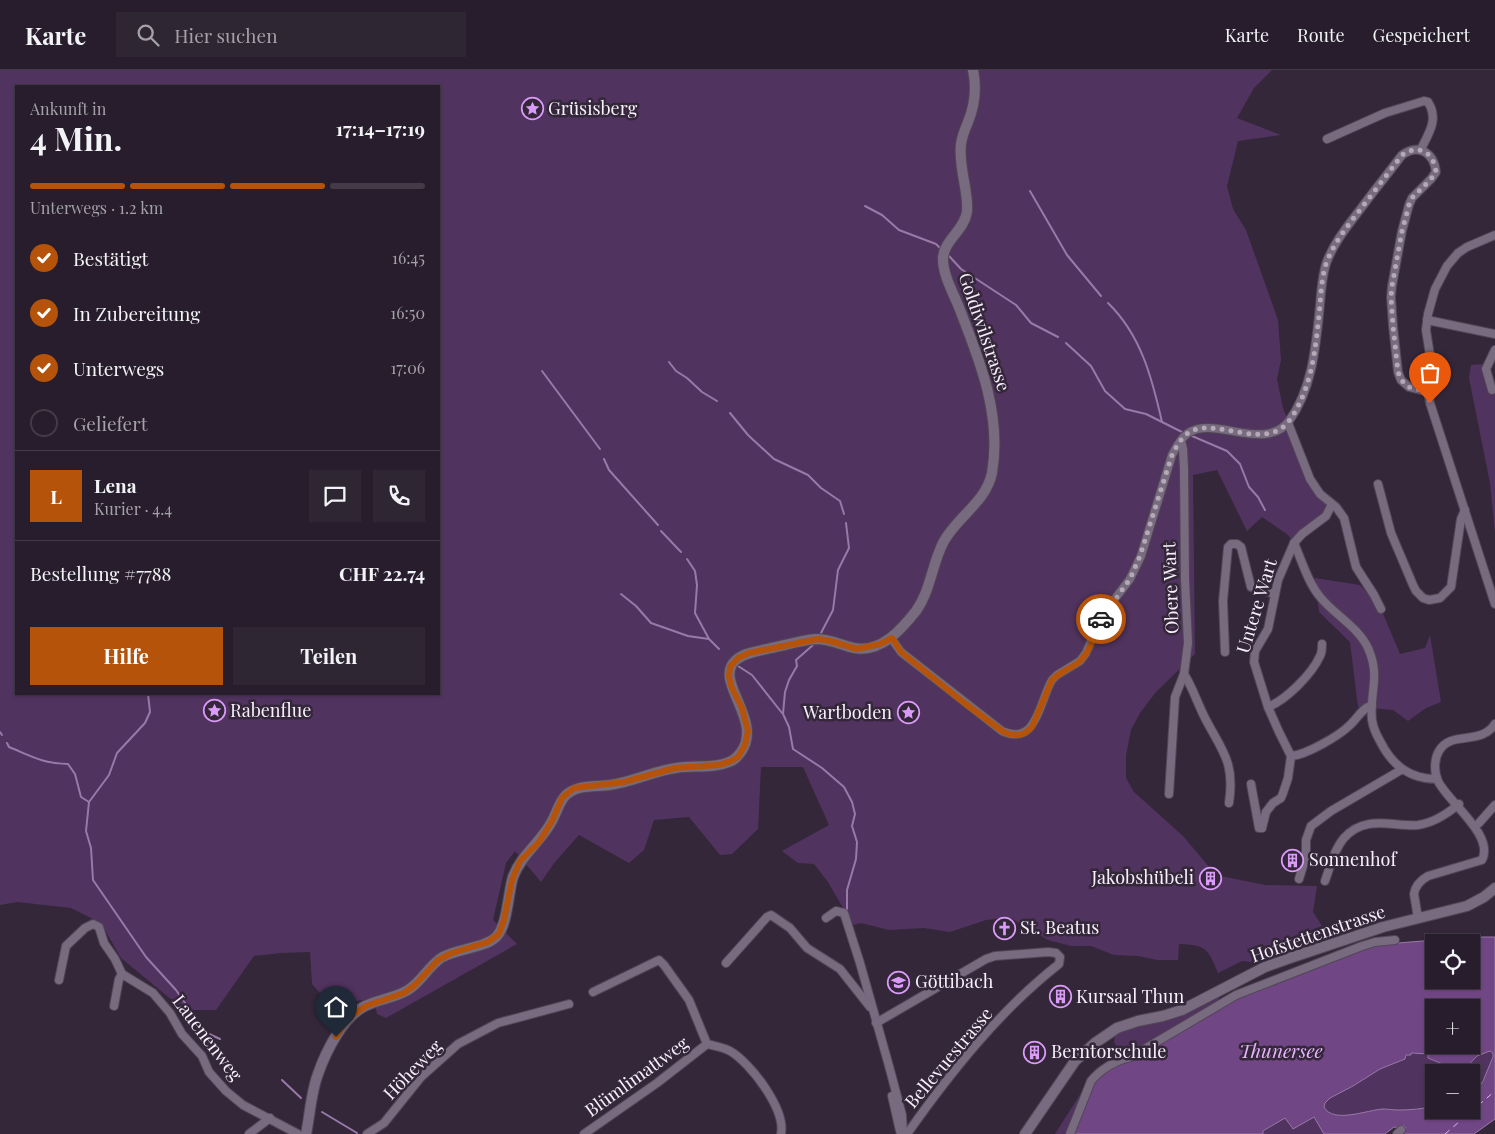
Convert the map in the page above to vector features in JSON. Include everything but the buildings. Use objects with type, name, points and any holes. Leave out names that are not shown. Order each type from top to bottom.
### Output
[{"type":"street","name":"Goldiwilstrasse","points":[[306,1134],[317,1076],[342,1027],[354,1014],[366,1006],[404,993],[410,989],[438,960],[452,953],[488,942],[499,934],[504,920],[512,880],[520,861],[539,842],[552,821],[562,798],[574,788],[611,785],[637,780],[675,768],[718,765],[729,762],[738,757],[745,745],[748,731],[742,708],[731,686],[729,676],[730,667],[738,658],[749,653],[818,639],[857,649],[880,644],[892,638],[919,607],[932,578],[936,558],[941,546],[956,524],[978,502],[986,490],[991,475],[994,430],[991,403],[978,355],[946,274],[943,256],[946,248],[962,227],[967,210],[960,161],[962,136],[975,101],[974,70]]},
{"type":"street","points":[[1327,139],[1384,113],[1424,101],[1428,102],[1432,108],[1434,122],[1421,149]]},
{"type":"street","points":[[892,638],[901,652],[1002,731],[1015,735],[1025,733],[1032,727],[1052,680],[1080,661],[1086,653],[1102,617],[1130,579],[1140,556],[1172,455],[1180,441],[1188,433],[1198,429],[1208,428],[1246,434],[1265,434],[1275,431],[1288,423],[1301,401],[1309,379],[1323,275],[1330,254],[1348,226],[1402,155],[1412,150],[1421,149],[1432,159],[1436,172],[1412,198],[1409,205],[1402,231],[1391,297],[1395,346],[1401,380],[1409,387],[1428,392]]},
{"type":"street","points":[[1495,235],[1456,255],[1447,266],[1435,289],[1427,320],[1427,343],[1432,374],[1428,392],[1430,403],[1495,604]]},
{"type":"street","points":[[1427,320],[1495,334]]},
{"type":"street","points":[[1492,390],[1486,369],[1495,350]]},
{"type":"street","points":[[1288,423],[1310,479],[1320,494],[1344,518],[1356,567],[1381,609]]},
{"type":"street","name":"Obere Wart","points":[[1169,794],[1175,696],[1184,674],[1188,643],[1184,547],[1184,469],[1183,450],[1180,441]]},
{"type":"street","points":[[1378,484],[1391,533],[1413,585],[1419,595],[1429,600],[1440,598],[1451,588],[1460,519],[1464,510]]},
{"type":"street","name":"Untere Wart","points":[[1291,756],[1278,732],[1268,707],[1256,672],[1254,656],[1258,643],[1268,629],[1283,565],[1294,543],[1302,534],[1326,516],[1332,504]]},
{"type":"street","name":"Untere Wart","points":[[1294,543],[1315,591],[1361,637],[1368,648],[1374,664],[1376,680],[1372,705],[1374,730],[1391,760],[1402,770]]},
{"type":"street","points":[[1225,652],[1223,601],[1228,547],[1231,544],[1237,544],[1241,547],[1251,587],[1275,594]]},
{"type":"street","points":[[1268,707],[1286,697],[1305,677],[1321,655],[1322,644]]},
{"type":"street","points":[[1184,674],[1206,721],[1225,753],[1231,786],[1229,803]]},
{"type":"street","points":[[1251,784],[1259,828],[1262,828],[1266,812],[1273,802],[1281,798],[1288,778],[1291,756],[1298,755],[1338,735],[1356,720],[1365,708],[1372,705]]},
{"type":"street","points":[[1418,918],[1414,894],[1421,880],[1428,876],[1475,863],[1487,856],[1491,848],[1488,833],[1442,787],[1437,779],[1435,772],[1437,756],[1442,746],[1454,740],[1484,735],[1495,724]]},
{"type":"street","points":[[1299,879],[1306,856],[1306,840],[1310,826],[1331,811],[1402,770],[1414,776],[1437,779]]},
{"type":"street","points":[[1325,881],[1343,839],[1354,831],[1379,822],[1422,824],[1440,818],[1459,804]]},
{"type":"street","points":[[1479,823],[1495,805]]},
{"type":"street","name":"Hofstettenstrasse","points":[[1025,1134],[1074,1061],[1113,1030],[1133,1022],[1182,1010],[1257,971],[1290,958],[1382,927],[1467,906],[1484,897],[1495,888]]},
{"type":"street","points":[[826,918],[836,911],[844,913],[885,1049],[904,1134]]},
{"type":"street","points":[[726,963],[767,917],[771,915],[790,928],[808,948],[834,964],[872,1008]]},
{"type":"street","points":[[59,980],[66,946],[93,924],[99,927],[104,943],[115,958],[122,974],[119,979],[114,1006]]},
{"type":"street","points":[[1070,1134],[1092,1080],[1121,1059],[1131,1057],[1236,995],[1362,946],[1375,942],[1395,940]]},
{"type":"street","name":"Bellevuestrasse","points":[[876,1023],[954,977],[995,956],[1048,952],[1056,953],[1060,957],[1059,964],[1019,999],[958,1065],[904,1134]]},
{"type":"street","name":"Blümlimattweg","points":[[593,992],[659,960],[689,1000],[708,1044],[731,1052],[751,1069],[776,1106],[782,1119],[781,1134]]},
{"type":"street","points":[[846,976],[861,969]]},
{"type":"street","name":"Lauenenweg","points":[[122,974],[153,993],[170,1013],[182,1034],[202,1056],[209,1072],[226,1091],[243,1104],[298,1134]]},
{"type":"street","name":"Höheweg","points":[[367,1134],[384,1123],[421,1077],[458,1044],[498,1023],[569,1004]]},
{"type":"street","name":"Blümlimattweg","points":[[584,1134],[657,1083],[708,1044]]},
{"type":"street","points":[[249,1134],[270,1118]]},
{"type":"shaded area","points":[[0,70],[1272,70],[1254,88],[1237,118],[1281,135],[1238,141],[1227,186],[1233,209],[1246,230],[1278,320],[1281,360],[1277,379],[1283,408],[1310,479],[1332,504],[1330,510],[1294,543],[1288,535],[1262,517],[1247,531],[1217,470],[1193,475],[1195,654],[1156,692],[1140,713],[1131,730],[1126,755],[1126,778],[1134,792],[1183,836],[1216,875],[1265,885],[1317,886],[1313,912],[1322,926],[1257,950],[1254,960],[1250,962],[1242,961],[1218,973],[1208,953],[1195,945],[1179,944],[1178,960],[1157,960],[1138,956],[1114,955],[1091,946],[1071,946],[1048,940],[1009,917],[986,920],[950,932],[924,928],[889,930],[861,923],[853,925],[828,882],[814,864],[798,863],[782,851],[829,825],[803,767],[761,767],[758,829],[732,854],[720,855],[689,817],[654,820],[644,850],[629,863],[579,835],[555,862],[541,882],[515,851],[506,863],[493,920],[517,944],[386,1018],[377,1014],[374,999],[346,1002],[325,999],[312,984],[310,952],[254,956],[216,1010],[184,1010],[121,958],[101,923],[71,908],[17,902],[0,905]]},
{"type":"shaded area","points":[[1482,364],[1489,394],[1495,394],[1495,533],[1490,483],[1469,378],[1471,365]]},
{"type":"shaded area","points":[[1315,578],[1360,585],[1381,609],[1400,654],[1425,648],[1430,635],[1441,702],[1426,708],[1408,721],[1393,710],[1358,707],[1350,642],[1319,612]]},
{"type":"shaded area","points":[[1218,996],[1220,1001],[1129,1054],[1122,1055],[1114,1042],[1115,1035],[1128,1027],[1148,1022],[1165,1021],[1205,1004]]},
{"type":"shaded area","points":[[1490,1051],[1493,1053],[1480,1084],[1480,1064],[1470,1064],[1477,1056]]},
{"type":"shaded area","points":[[1405,1055],[1428,1055],[1447,1064],[1425,1064],[1425,1108],[1408,1110],[1383,1109],[1351,1115],[1335,1115],[1328,1112],[1324,1107],[1330,1098],[1380,1069],[1404,1059]]},
{"type":"shaded area","points":[[1081,1093],[1084,1095],[1066,1134],[1055,1134]]},
{"type":"shaded area","points":[[1315,1117],[1324,1134],[1263,1134],[1263,1132],[1285,1118],[1291,1128]]},
{"type":"water","name":"Thunersee","points":[[1480,937],[1495,937],[1495,1119],[1474,1134],[1401,1134],[1406,1128],[1403,1125],[1400,1128],[1394,1127],[1385,1134],[1324,1134],[1314,1117],[1293,1129],[1285,1118],[1263,1131],[1263,1134],[1072,1134],[1096,1077],[1124,1060],[1126,1062],[1240,996],[1373,945],[1425,941],[1425,989],[1480,989]],"holes":[[[1425,999],[1480,999],[1480,1054],[1428,1054],[1428,1058],[1443,1064],[1470,1064],[1477,1056],[1490,1051],[1493,1053],[1493,1057],[1480,1085],[1480,1119],[1425,1119],[1425,1108],[1408,1110],[1383,1109],[1351,1115],[1335,1115],[1328,1112],[1324,1107],[1330,1098],[1380,1069],[1405,1059],[1406,1055],[1411,1055],[1411,1053],[1425,1054]]]},
{"type":"waterway","points":[[1030,191],[1067,255],[1101,296]]},
{"type":"waterway","points":[[865,206],[882,215],[899,230],[936,244],[940,248]]},
{"type":"waterway","points":[[949,256],[961,269],[1016,305],[1031,323],[1058,337]]},
{"type":"waterway","points":[[1108,303],[1129,329],[1144,358],[1162,422]]},
{"type":"waterway","points":[[1066,343],[1091,366],[1105,391],[1125,409],[1146,414],[1182,432]]},
{"type":"waterway","points":[[669,362],[676,371],[702,392],[717,401]]},
{"type":"waterway","points":[[542,371],[600,449]]},
{"type":"waterway","points":[[730,413],[748,435],[774,459],[808,475],[821,488],[840,501],[844,514]]},
{"type":"waterway","points":[[1192,436],[1227,451],[1240,464],[1249,487],[1258,497],[1265,510]]},
{"type":"waterway","points":[[604,459],[609,470],[658,525]]},
{"type":"waterway","points":[[821,633],[833,610],[838,570],[849,548],[846,523]]},
{"type":"waterway","points":[[661,531],[681,552]]},
{"type":"waterway","points":[[687,559],[695,571],[697,585],[695,613],[709,639],[719,649]]},
{"type":"waterway","points":[[621,594],[636,606],[651,623],[688,636],[709,639]]},
{"type":"waterway","points":[[813,645],[796,660],[797,666],[785,692],[783,714],[789,727],[793,749],[822,768],[844,787],[852,802],[855,814],[852,826],[857,842],[856,859],[847,890],[847,911]]},
{"type":"waterway","points":[[738,666],[752,675],[782,713]]},
{"type":"waterway","points":[[148,695],[150,712],[145,723],[117,753],[109,775],[89,802],[86,831],[91,848],[93,880],[146,957],[176,990],[205,1032],[220,1039]]},
{"type":"waterway","points":[[7,743],[9,747],[38,759],[52,763],[68,764],[75,774],[81,797],[89,802]]},
{"type":"waterway","points":[[282,1080],[301,1098]]},
{"type":"waterway","points":[[322,1112],[357,1133]]},
{"type":"ferry route","points":[[1445,1134],[1495,1091]]},
{"type":"way so far","points":[[1101,619],[1130,579],[1140,556],[1172,455],[1180,441],[1188,433],[1198,429],[1208,428],[1246,434],[1265,434],[1275,431],[1288,423],[1301,401],[1309,379],[1323,275],[1330,254],[1348,226],[1402,155],[1407,151],[1421,149],[1432,159],[1436,172],[1412,198],[1409,205],[1402,231],[1391,297],[1398,372],[1401,380],[1409,387],[1428,392],[1430,403]]},
{"type":"place","name":"Grüsisberg","points":[[532,109]]},
{"type":"place","name":"Rabenflue","points":[[214,711]]},
{"type":"place","name":"Wartboden","points":[[908,713]]},
{"type":"place","name":"Sonnenhof","points":[[1293,860]]},
{"type":"place","name":"Jakobshübeli","points":[[1210,878]]},
{"type":"place","name":"St. Beatus","points":[[1004,928]]},
{"type":"place","name":"Göttibach","points":[[899,982]]},
{"type":"place","name":"Kursaal Thun","points":[[1060,997]]},
{"type":"place","name":"Berntorschule","points":[[1035,1052]]},
{"type":"route","points":[[336,1037],[354,1014],[366,1006],[404,993],[415,985],[438,960],[452,953],[488,942],[499,934],[504,920],[512,880],[520,861],[539,842],[552,821],[562,798],[574,788],[611,785],[637,780],[657,772],[675,768],[718,765],[738,757],[745,745],[748,731],[742,708],[731,686],[729,676],[730,667],[738,658],[749,653],[818,639],[857,649],[868,648],[892,638],[901,652],[958,696],[963,702],[1002,731],[1008,734],[1019,735],[1032,727],[1052,680],[1080,661],[1086,653],[1092,644],[1101,619]]}]
